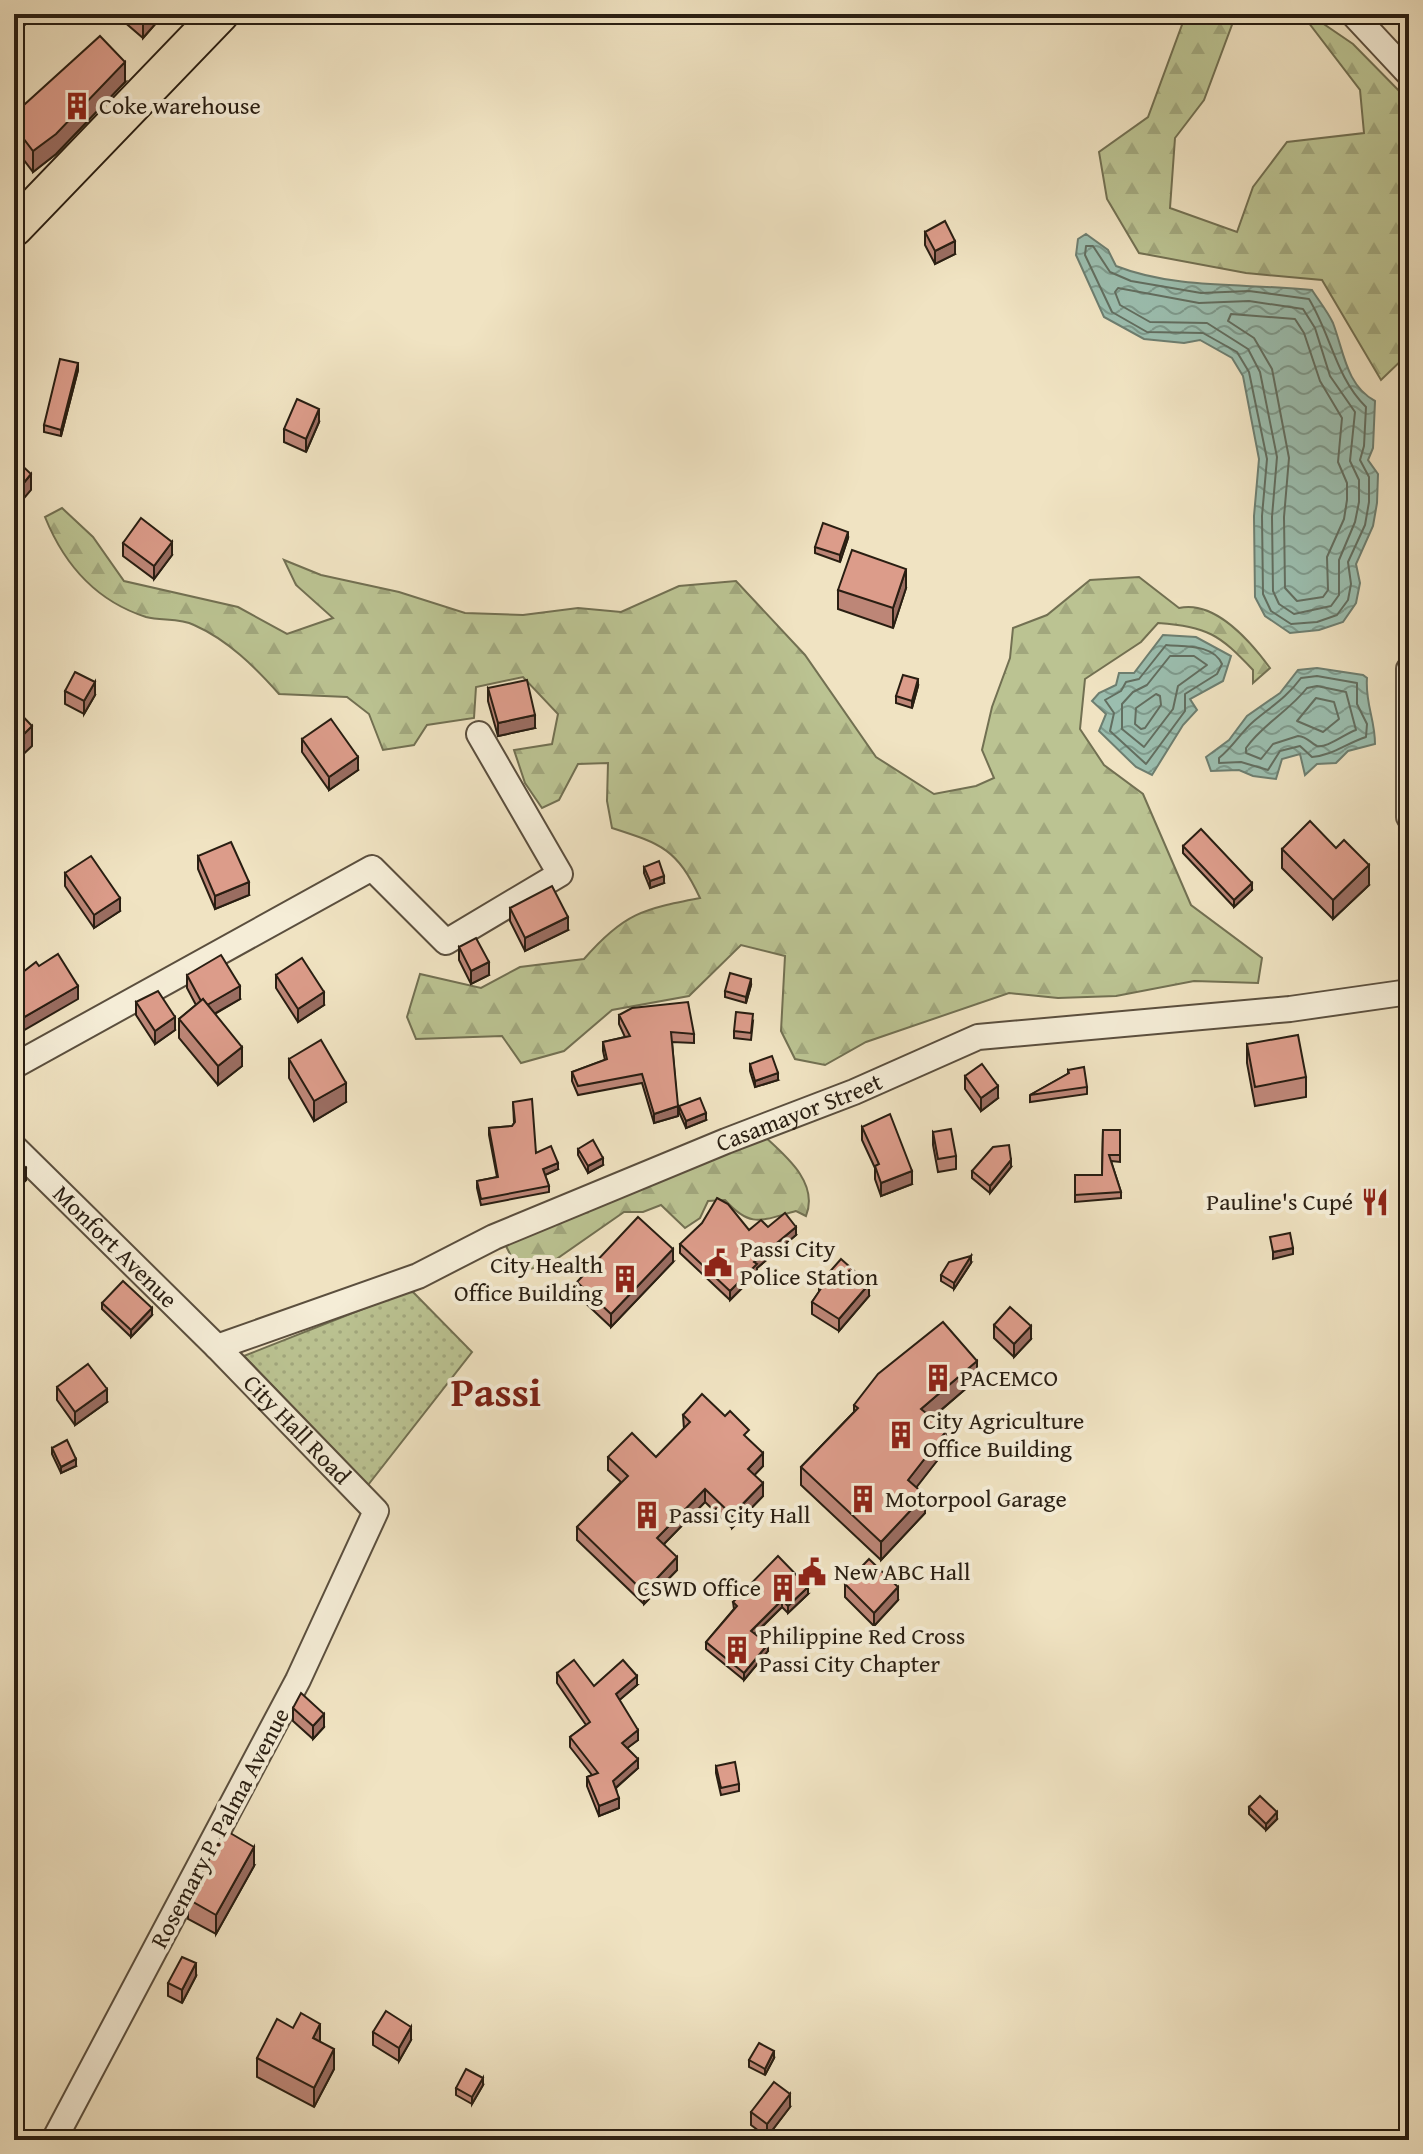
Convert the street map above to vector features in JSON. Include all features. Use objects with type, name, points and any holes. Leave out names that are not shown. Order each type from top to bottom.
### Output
[{"type":"highway","points":[[14,228],[220,14]]},
{"type":"street","points":[[1353,14],[1409,74]]},
{"type":"street","points":[[1409,669],[1409,817]]},
{"type":"street","points":[[14,1066],[372,868],[446,942],[560,874],[479,734]]},
{"type":"street","name":"Casamayor Street","points":[[217,1347],[418,1276],[494,1237],[854,1092],[978,1037],[1290,1009],[1405,989]]},
{"type":"street","name":"Monfort Avenue","points":[[14,1147],[217,1347]]},
{"type":"street","name":"City Hall Road","points":[[217,1347],[376,1511]]},
{"type":"street","name":"Rosemary P. Palma Avenue","points":[[54,2140],[298,1680],[376,1511]]},
{"type":"green space","points":[[1186,14],[1236,14],[1204,100],[1175,138],[1170,208],[1237,232],[1253,187],[1287,142],[1364,133],[1360,90],[1302,14],[1309,14],[1353,44],[1409,101],[1409,353],[1381,380],[1322,280],[1246,273],[1139,253],[1107,199],[1099,152],[1148,117]]},
{"type":"green space","points":[[62,508],[93,537],[124,581],[238,607],[287,634],[333,618],[296,585],[284,560],[321,575],[399,592],[465,613],[523,615],[578,608],[621,612],[679,586],[736,581],[805,655],[876,757],[934,794],[976,786],[994,778],[982,750],[992,707],[1010,658],[1013,628],[1047,615],[1090,580],[1139,577],[1179,608],[1206,610],[1231,625],[1270,668],[1253,683],[1253,670],[1212,634],[1158,623],[1141,642],[1085,679],[1080,729],[1104,765],[1143,794],[1191,905],[1262,958],[1258,983],[1194,981],[1116,996],[1058,998],[1009,993],[866,1042],[825,1065],[795,1059],[781,1031],[785,956],[741,945],[689,996],[612,1010],[564,1051],[521,1063],[502,1036],[416,1039],[407,1017],[420,974],[481,988],[520,967],[584,959],[611,932],[636,915],[700,898],[692,882],[675,859],[656,844],[612,828],[607,801],[608,763],[578,764],[559,800],[542,808],[525,783],[514,750],[552,744],[558,714],[523,677],[476,687],[474,718],[427,725],[414,745],[383,750],[369,714],[347,697],[279,694],[240,655],[206,631],[183,621],[146,617],[97,591],[72,565],[45,517]]},
{"type":"green space","points":[[764,1136],[790,1161],[804,1181],[809,1204],[806,1216],[796,1211],[765,1219],[750,1219],[725,1200],[708,1201],[700,1218],[685,1228],[661,1205],[643,1212],[624,1212],[545,1267],[518,1270],[506,1246],[523,1235]]},
{"type":"green space","points":[[411,1290],[472,1352],[368,1485],[244,1356]]},
{"type":"water","points":[[1086,234],[1108,250],[1116,266],[1139,274],[1188,282],[1312,290],[1326,311],[1352,377],[1375,401],[1373,448],[1368,460],[1378,474],[1377,503],[1373,526],[1356,564],[1360,583],[1356,603],[1343,622],[1319,630],[1290,633],[1265,616],[1255,597],[1254,516],[1259,459],[1243,376],[1232,358],[1200,340],[1184,343],[1144,339],[1104,317],[1076,255],[1078,239]]},
{"type":"water","points":[[1163,635],[1196,637],[1231,656],[1223,681],[1190,699],[1197,710],[1183,725],[1152,775],[1136,767],[1099,731],[1106,714],[1092,701],[1099,693],[1116,685],[1119,673],[1134,673]]},
{"type":"water","points":[[1317,668],[1367,678],[1375,744],[1348,751],[1336,763],[1317,764],[1305,775],[1300,754],[1282,759],[1276,779],[1253,776],[1239,770],[1211,771],[1206,757],[1229,740],[1247,716],[1280,693],[1298,670]]},
{"type":"building","points":[[100,36],[125,62],[56,134],[33,151],[14,126],[14,114]]},
{"type":"building","points":[[945,221],[955,241],[935,251],[925,232]]},
{"type":"building","points":[[60,359],[78,363],[61,430],[44,425]]},
{"type":"building","points":[[297,399],[319,409],[306,439],[284,429]]},
{"type":"building","points":[[14,458],[31,474],[14,495]]},
{"type":"building","points":[[141,518],[172,542],[154,566],[123,543]]},
{"type":"building","points":[[823,523],[848,532],[840,555],[815,547]]},
{"type":"building","points":[[14,541],[22,546],[14,561]]},
{"type":"building","points":[[852,550],[906,569],[893,608],[838,590]]},
{"type":"building","points":[[75,672],[95,682],[84,701],[65,691]]},
{"type":"building","points":[[903,675],[918,679],[912,701],[896,696]]},
{"type":"building","points":[[527,680],[535,715],[498,723],[488,688]]},
{"type":"building","points":[[14,707],[32,726],[14,744]]},
{"type":"building","points":[[331,719],[358,757],[329,777],[302,739]]},
{"type":"building","points":[[1310,821],[1336,848],[1344,840],[1369,865],[1333,900],[1282,849]]},
{"type":"building","points":[[1201,829],[1252,883],[1234,900],[1183,846]]},
{"type":"building","points":[[231,842],[249,882],[215,896],[198,856]]},
{"type":"building","points":[[91,856],[120,898],[94,915],[65,873]]},
{"type":"building","points":[[659,861],[664,876],[650,881],[644,867]]},
{"type":"building","points":[[552,886],[568,917],[525,938],[510,908]]},
{"type":"building","points":[[14,922],[23,934],[18,937],[21,942],[14,947]]},
{"type":"building","points":[[476,938],[489,962],[471,971],[459,947]]},
{"type":"building","points":[[58,954],[78,986],[14,1023],[14,979],[36,962],[39,966]]},
{"type":"building","points":[[221,955],[240,986],[207,1005],[203,999],[201,1001],[187,975]]},
{"type":"building","points":[[302,958],[324,992],[298,1009],[276,975]]},
{"type":"building","points":[[730,973],[751,979],[746,997],[725,991]]},
{"type":"building","points":[[158,991],[175,1017],[155,1031],[136,1002]]},
{"type":"building","points":[[203,999],[242,1047],[218,1066],[179,1019]]},
{"type":"building","points":[[688,1002],[694,1034],[671,1032],[678,1106],[654,1114],[642,1074],[578,1086],[572,1072],[607,1059],[603,1042],[630,1036],[619,1015],[632,1008]]},
{"type":"building","points":[[736,1012],[753,1014],[751,1033],[734,1031]]},
{"type":"building","points":[[1298,1035],[1306,1077],[1255,1087],[1247,1044]]},
{"type":"building","points":[[321,1040],[346,1083],[314,1101],[289,1059]]},
{"type":"building","points":[[772,1056],[778,1073],[755,1081],[750,1064]]},
{"type":"building","points":[[982,1064],[998,1086],[981,1098],[965,1076]]},
{"type":"building","points":[[1084,1067],[1087,1087],[1030,1095],[1069,1073],[1068,1070]]},
{"type":"building","points":[[700,1098],[706,1113],[686,1121],[679,1106]]},
{"type":"building","points":[[532,1099],[536,1153],[551,1146],[558,1163],[543,1169],[549,1186],[481,1199],[477,1181],[498,1177],[489,1128],[512,1126],[515,1122],[513,1102]]},
{"type":"building","points":[[890,1114],[912,1171],[881,1183],[875,1166],[879,1164],[862,1127]]},
{"type":"building","points":[[951,1129],[956,1156],[938,1159],[933,1132]]},
{"type":"building","points":[[1103,1130],[1120,1130],[1120,1155],[1109,1155],[1121,1192],[1075,1195],[1075,1175],[1102,1175]]},
{"type":"building","points":[[593,1140],[603,1158],[588,1166],[578,1149]]},
{"type":"building","points":[[1009,1145],[1011,1160],[990,1186],[972,1171],[993,1147]]},
{"type":"building","points":[[14,1156],[26,1168],[17,1176],[14,1173]]},
{"type":"building","points":[[717,1198],[728,1204],[749,1230],[761,1220],[768,1227],[785,1213],[796,1227],[754,1262],[757,1264],[730,1291],[680,1244],[702,1223]]},
{"type":"building","name":"City Health Office Building","points":[[638,1217],[673,1249],[611,1314],[577,1282]]},
{"type":"building","points":[[1290,1233],[1293,1248],[1273,1252],[1270,1237]]},
{"type":"building","points":[[971,1256],[954,1283],[941,1275],[949,1262]]},
{"type":"building","points":[[841,1259],[869,1284],[839,1319],[812,1302],[822,1287],[819,1284]]},
{"type":"building","points":[[123,1281],[152,1308],[131,1330],[102,1303]]},
{"type":"building","points":[[1010,1307],[1031,1326],[1014,1344],[994,1325]]},
{"type":"building","points":[[943,1322],[977,1361],[921,1409],[947,1430],[908,1480],[925,1495],[881,1542],[801,1467],[858,1408],[854,1405],[878,1374]]},
{"type":"building","points":[[88,1364],[107,1389],[75,1412],[57,1387]]},
{"type":"building","name":"Passi City Hall","points":[[702,1394],[725,1416],[730,1411],[749,1430],[744,1435],[763,1453],[748,1469],[763,1483],[732,1515],[705,1489],[657,1538],[677,1557],[644,1592],[577,1527],[628,1476],[608,1457],[632,1433],[656,1457],[690,1422],[683,1415]]},
{"type":"building","points":[[67,1440],[76,1459],[61,1467],[52,1448]]},
{"type":"building","points":[[778,1556],[808,1587],[788,1606],[782,1600],[751,1631],[768,1644],[744,1673],[706,1642],[737,1606],[733,1602]]},
{"type":"building","points":[[869,1559],[898,1587],[874,1613],[845,1584]]},
{"type":"building","points":[[574,1660],[594,1686],[623,1660],[637,1676],[616,1694],[638,1730],[622,1743],[638,1759],[613,1781],[619,1798],[599,1806],[587,1777],[598,1773],[570,1737],[590,1722],[557,1673]]},
{"type":"building","points":[[301,1693],[324,1714],[313,1726],[293,1708]]},
{"type":"building","points":[[735,1762],[739,1784],[721,1788],[716,1766]]},
{"type":"building","points":[[1260,1796],[1277,1812],[1266,1824],[1249,1807]]},
{"type":"building","points":[[225,1830],[254,1847],[216,1915],[188,1899]]},
{"type":"building","points":[[182,1957],[196,1963],[182,1990],[168,1983]]},
{"type":"building","points":[[386,2011],[411,2027],[399,2048],[373,2032]]},
{"type":"building","points":[[301,2013],[320,2024],[313,2038],[334,2049],[314,2088],[257,2058],[277,2019],[293,2028]]},
{"type":"building","points":[[759,2043],[774,2051],[765,2069],[749,2060]]},
{"type":"building","points":[[466,2069],[483,2078],[472,2097],[456,2088]]},
{"type":"building","points":[[774,2082],[790,2094],[767,2124],[751,2112]]},
{"type":"place","name":"Coke warehouse","points":[[77,106]]},
{"type":"place","name":"Pauline's Cupé","points":[[1375,1202]]},
{"type":"place","name":"Passi City Police Station","points":[[718,1263]]},
{"type":"place","name":"City Health Office Building","points":[[625,1279]]},
{"type":"place","name":"PACEMCO","points":[[938,1378]]},
{"type":"place","name":"City Agriculture Office Building","points":[[901,1435]]},
{"type":"place","name":"Motorpool Garage","points":[[863,1499]]},
{"type":"place","name":"Passi City Hall","points":[[647,1515]]},
{"type":"place","name":"New ABC Hall","points":[[812,1572]]},
{"type":"place","name":"CSWD Office","points":[[783,1588]]},
{"type":"place","name":"Philippine Red Cross Passi City Chapter","points":[[737,1650]]},
{"type":"district","name":"Passi","points":[[496,1392]]}]
